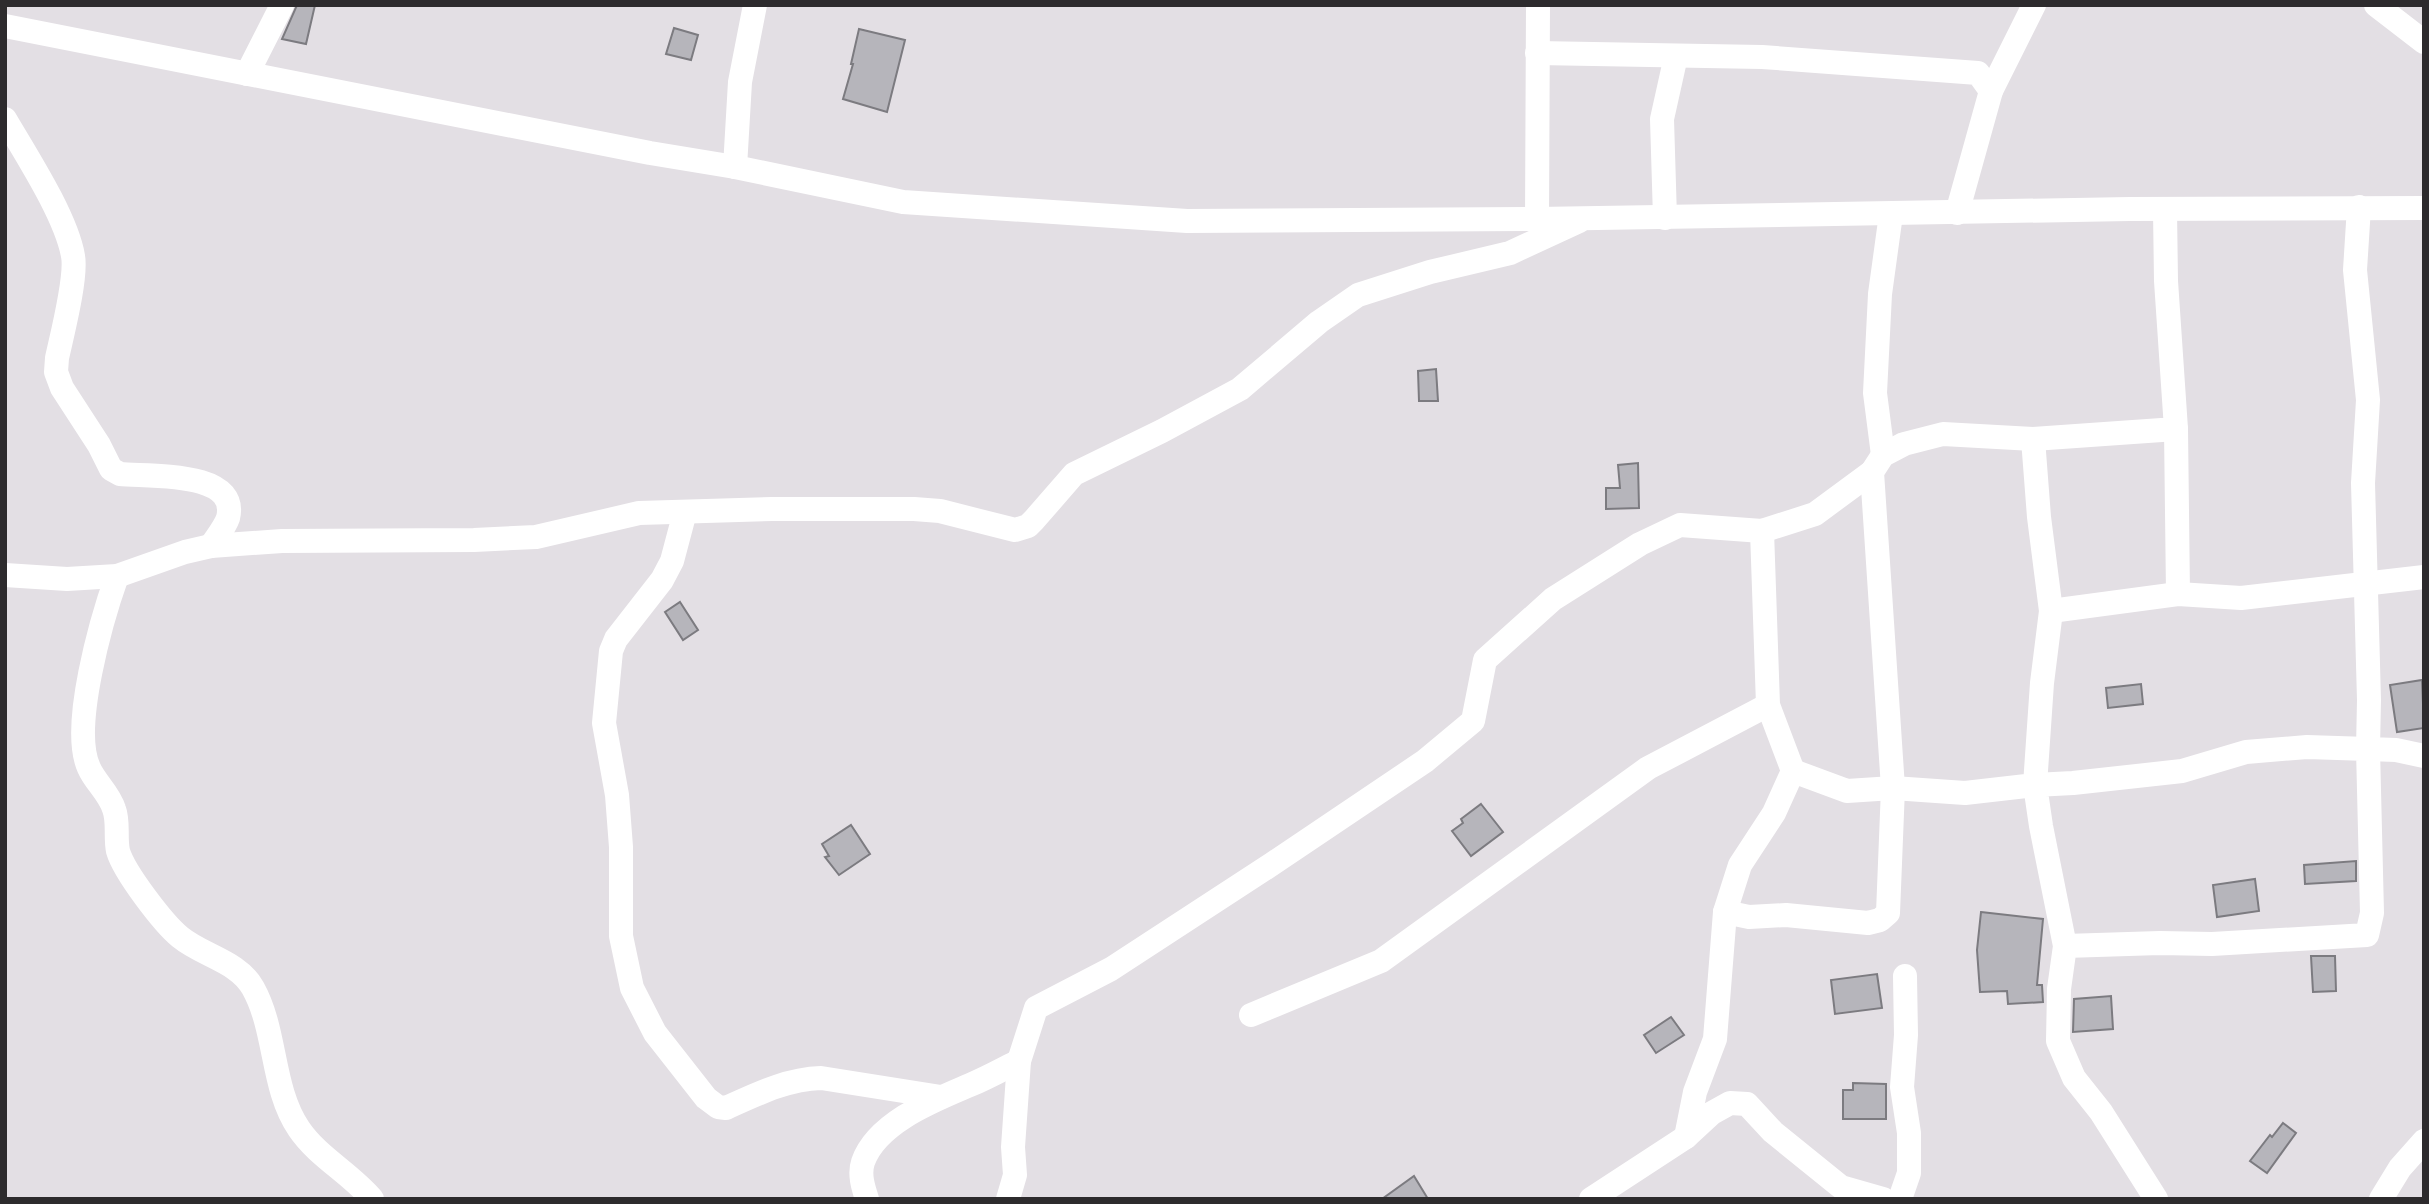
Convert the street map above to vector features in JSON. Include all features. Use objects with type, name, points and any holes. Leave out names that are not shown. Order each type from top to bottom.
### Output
[{"type":"street","points":[[247,74],[282,5]]},
{"type":"street","points":[[735,167],[740,82],[755,5]]},
{"type":"street","points":[[1537,219],[1538,5]]},
{"type":"street","points":[[1957,213],[1991,91],[2034,5]]},
{"type":"street","points":[[2377,5],[2424,41]]},
{"type":"street","points":[[5,26],[903,202],[1187,221],[1583,219],[2424,208]]},
{"type":"street","points":[[1537,53],[1762,57],[1978,73],[1991,91]]},
{"type":"street","points":[[1665,218],[1662,119],[1676,56]]},
{"type":"street","points":[[5,119],[47,193],[68,238],[74,258],[57,358],[56,372],[62,388],[99,444],[111,469],[120,474],[195,480],[211,485],[223,494],[229,507],[228,520],[211,546]]},
{"type":"street","points":[[2065,946],[2212,944],[2367,935],[2372,913],[2363,483],[2368,400],[2355,270],[2359,207]]},
{"type":"street","points":[[2165,210],[2166,281],[2176,429],[2178,594]]},
{"type":"street","points":[[1725,912],[1749,917],[1786,915],[1868,923],[1880,920],[1888,913],[1894,788],[1875,393],[1880,294],[1891,214]]},
{"type":"street","points":[[5,575],[67,579],[117,576],[185,552],[211,546],[282,541],[536,537],[639,513],[914,509],[940,511],[1015,530],[1022,529],[1034,520],[1074,474],[1240,389],[1319,322],[1358,295],[1430,272],[1510,253],[1583,219]]},
{"type":"street","points":[[1008,1199],[1015,1175],[1013,1147],[1019,1061],[1036,1008],[1111,969],[1425,761],[1474,721],[1486,660],[1553,598],[1640,544],[1680,525],[1762,531],[1815,514],[1905,444],[1943,434],[2033,439],[2176,429]]},
{"type":"street","points":[[2033,439],[2050,611],[2035,785],[2065,946],[2059,989],[2058,1041],[2074,1077],[2101,1112],[2156,1199]]},
{"type":"street","points":[[685,512],[672,561],[662,580],[617,639],[611,651],[606,690],[604,723],[617,795],[621,847],[621,936],[632,988],[641,1009],[654,1033],[706,1098],[718,1107],[726,1108],[785,1083],[812,1078],[941,1097]]},
{"type":"street","points":[[1686,1137],[1695,1092],[1716,1039],[1725,912],[1740,865],[1774,813],[1793,771],[1768,705],[1762,531]]},
{"type":"street","points":[[117,576],[105,611],[84,709],[82,732],[89,768],[114,808],[118,852],[139,887],[180,937],[243,974],[253,987],[268,1030],[287,1104],[299,1129],[372,1199]]},
{"type":"street","points":[[2050,611],[2178,594],[2241,598],[2424,577]]},
{"type":"street","points":[[1251,1015],[1381,961],[1648,768],[1768,705]]},
{"type":"street","points":[[1793,771],[1847,791],[1894,788],[1965,793],[2182,771],[2246,752],[2308,747],[2396,750],[2424,755]]},
{"type":"street","points":[[1900,1199],[1909,1173],[1909,1133],[1902,1087],[1906,1035],[1905,976]]},
{"type":"street","points":[[867,1199],[862,1174],[863,1162],[873,1145],[896,1124],[941,1097],[1019,1061]]},
{"type":"street","points":[[1591,1199],[1686,1137],[1713,1113],[1730,1103],[1747,1104],[1773,1132],[1841,1187],[1883,1199]]},
{"type":"street","points":[[2391,1196],[2400,1168],[2424,1141]]},
{"type":"building","points":[[297,5],[315,5],[306,44],[282,39]]},
{"type":"building","points":[[674,28],[698,35],[691,60],[666,54]]},
{"type":"building","points":[[859,29],[905,40],[887,112],[843,99]]},
{"type":"building","points":[[1436,369],[1438,401],[1419,401],[1418,371]]},
{"type":"building","points":[[1638,463],[1639,508],[1606,509],[1606,488],[1620,488],[1618,465]]},
{"type":"building","points":[[680,602],[698,630],[683,640],[665,612]]},
{"type":"building","points":[[2422,680],[2424,728],[2397,732],[2390,685]]},
{"type":"building","points":[[2141,684],[2143,704],[2108,708],[2106,688]]},
{"type":"building","points":[[1481,804],[1503,832],[1471,856],[1452,831],[1463,823],[1461,819]]},
{"type":"building","points":[[851,825],[870,854],[839,875],[825,857],[829,856],[822,844]]},
{"type":"building","points":[[2356,861],[2356,881],[2305,884],[2304,865]]},
{"type":"building","points":[[2255,879],[2259,911],[2217,917],[2213,885]]},
{"type":"building","points":[[1981,912],[2043,919],[2037,985],[2042,985],[2043,1002],[2008,1004],[2007,991],[1980,992],[1977,950]]},
{"type":"building","points":[[2311,956],[2335,956],[2336,991],[2313,992]]},
{"type":"building","points":[[1877,974],[1882,1008],[1835,1014],[1831,980]]},
{"type":"building","points":[[2111,996],[2113,1029],[2073,1032],[2074,999]]},
{"type":"building","points":[[1671,1017],[1684,1035],[1656,1053],[1644,1035]]},
{"type":"building","points":[[1853,1083],[1886,1084],[1886,1119],[1843,1119],[1843,1090],[1853,1090]]},
{"type":"building","points":[[2283,1123],[2296,1133],[2267,1173],[2250,1161]]},
{"type":"building","points":[[1414,1176],[1428,1199],[1382,1199]]}]
